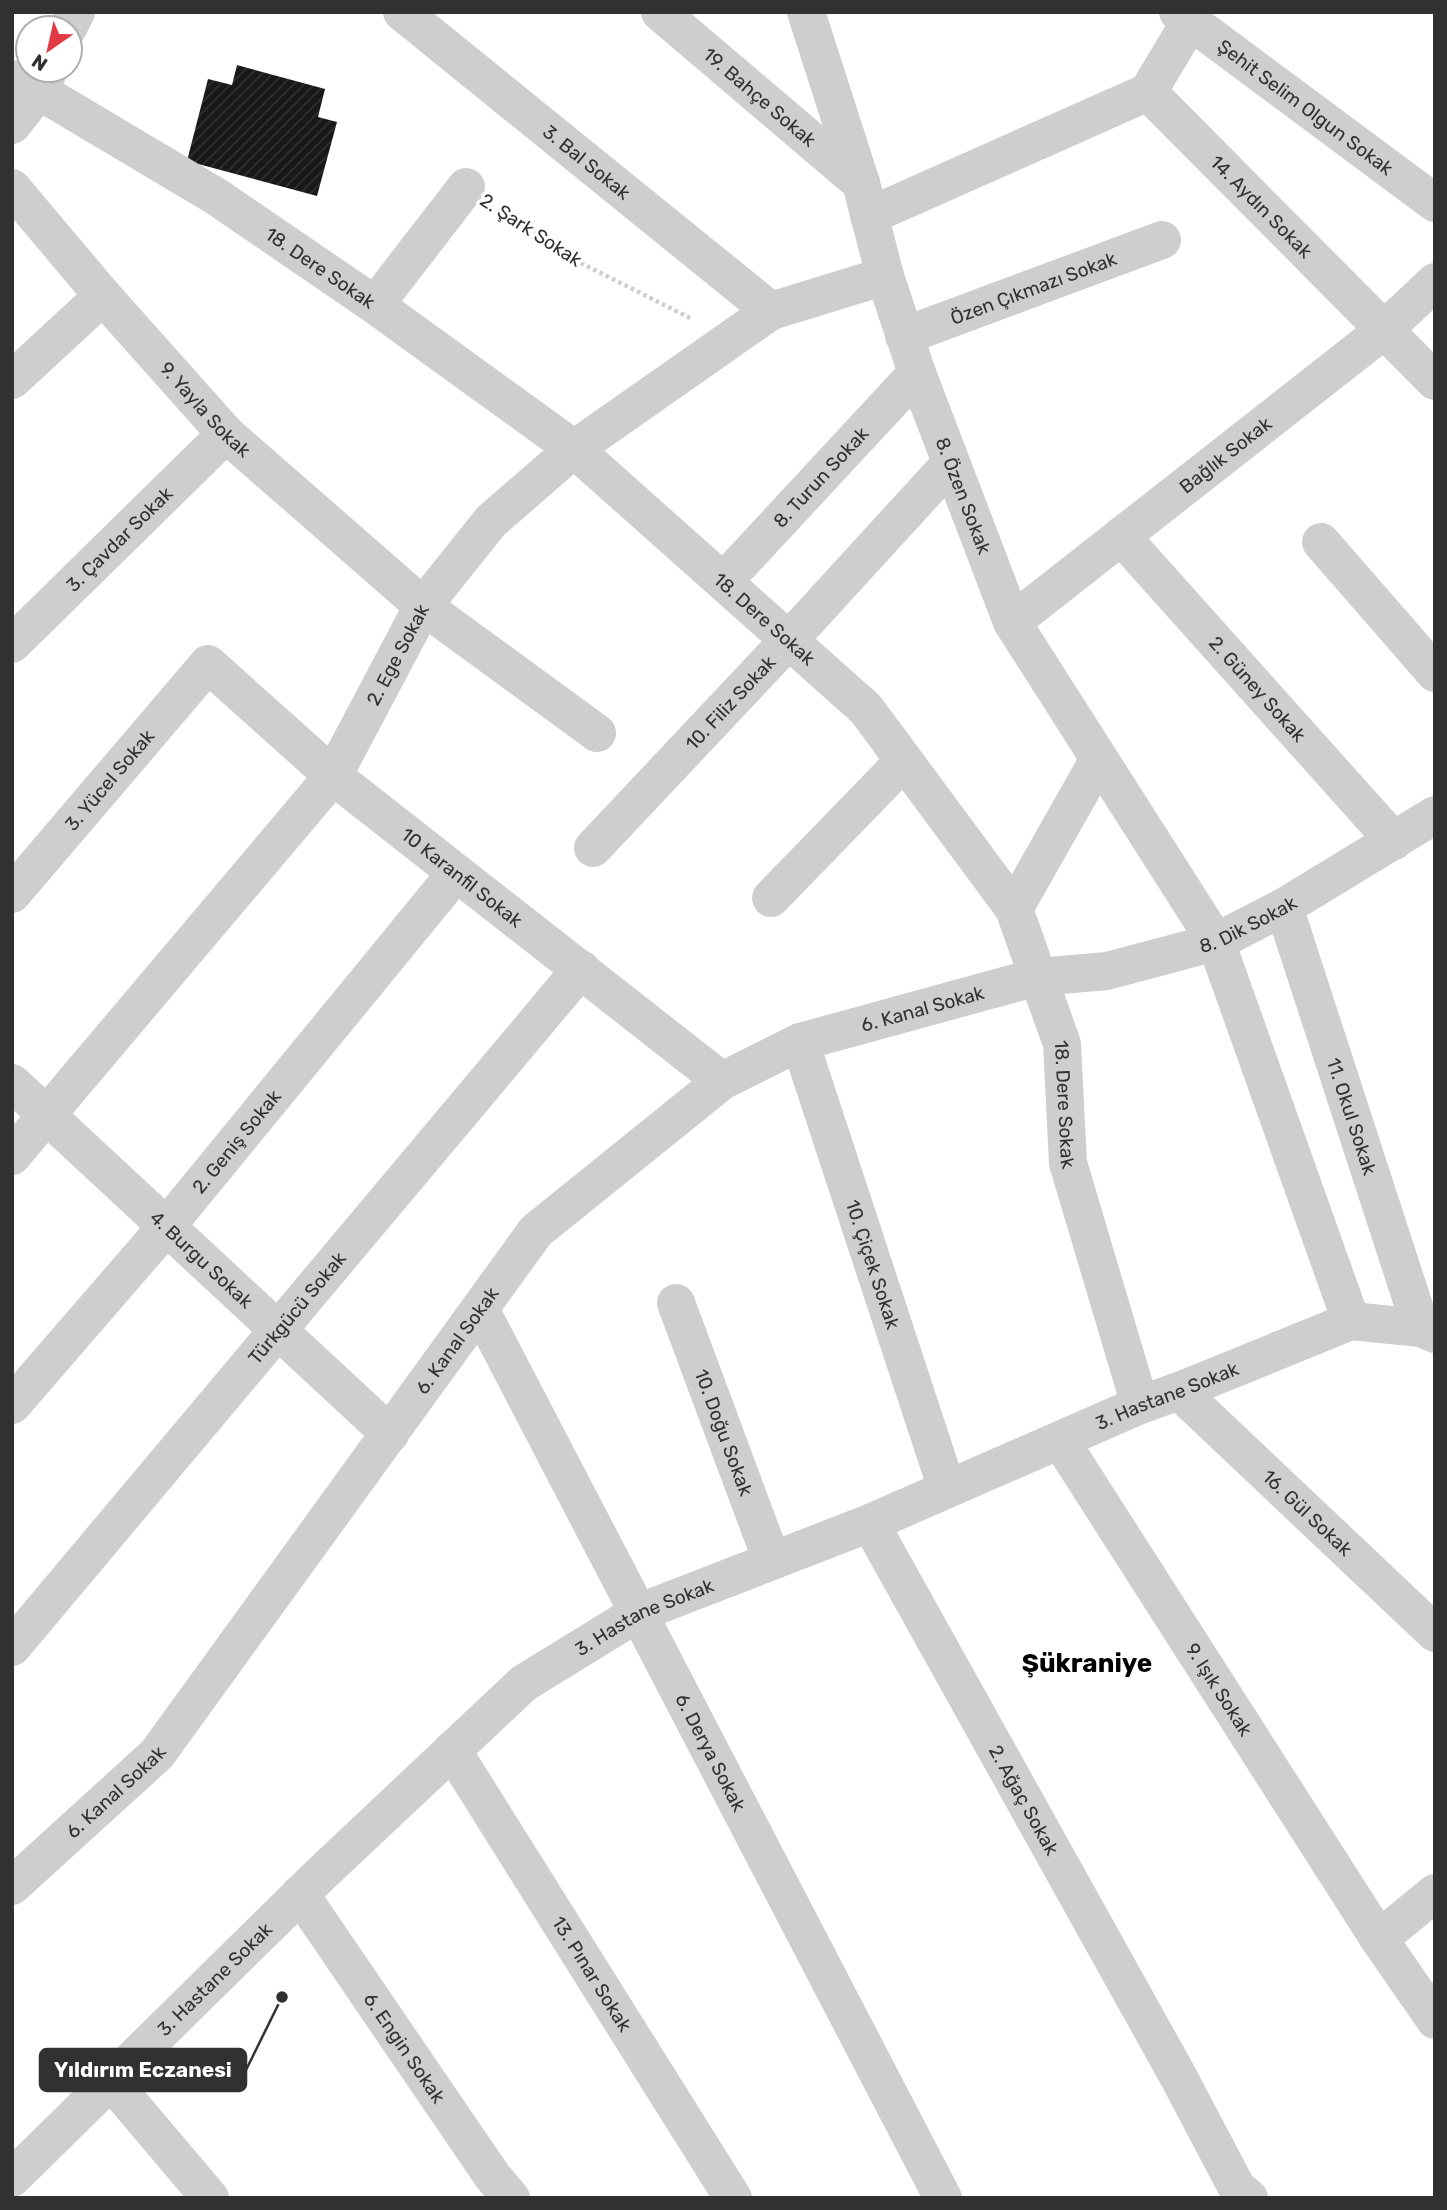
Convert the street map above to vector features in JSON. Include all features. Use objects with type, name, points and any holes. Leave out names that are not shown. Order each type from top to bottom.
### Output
[{"type":"street","name":"3. Bal Sokak","points":[[402,12],[771,311]]},
{"type":"street","name":"19. Bahçe Sokak","points":[[660,12],[865,199]]},
{"type":"street","name":"8. Özen Sokak","points":[[806,12],[865,199],[904,336],[1012,622],[1216,942]]},
{"type":"street","points":[[865,199],[1148,92],[1184,16]]},
{"type":"street","name":"Şehit Selim Olgun Sokak","points":[[1184,16],[1435,203]]},
{"type":"street","points":[[12,125],[31,84]]},
{"type":"street","name":"18. Dere Sokak","points":[[39,84],[217,197],[375,305],[574,449],[866,709],[1014,909],[1062,1044],[1068,1163],[1140,1405]]},
{"type":"street","name":"14. Aydın Sokak","points":[[1148,92],[1435,381]]},
{"type":"street","name":"2. Şark Sokak","points":[[375,305],[466,187]]},
{"type":"street","name":"9. Yayla Sokak","points":[[12,188],[103,296],[226,434],[423,606],[597,733]]},
{"type":"street","name":"Özen Çıkmazı Sokak","points":[[904,336],[1162,240]]},
{"type":"street","name":"2. Ege Sokak","points":[[12,1156],[333,776],[423,606],[491,521],[574,449],[771,311],[885,276]]},
{"type":"street","name":"Bağlık Sokak","points":[[1012,622],[1383,331],[1435,282]]},
{"type":"street","points":[[12,380],[103,296]]},
{"type":"street","name":"8. Turun Sokak","points":[[724,581],[917,373]]},
{"type":"street","name":"3. Çavdar Sokak","points":[[12,644],[226,434]]},
{"type":"street","name":"10. Filiz Sokak","points":[[593,848],[951,463]]},
{"type":"street","name":"2. Güney Sokak","points":[[1121,536],[1394,841]]},
{"type":"street","points":[[1321,542],[1435,673]]},
{"type":"street","name":"10 Karanfil Sokak","points":[[208,664],[333,776],[722,1081]]},
{"type":"street","name":"3. Yücel Sokak","points":[[12,894],[208,664]]},
{"type":"street","points":[[1014,909],[1099,759]]},
{"type":"street","points":[[771,898],[904,761]]},
{"type":"street","name":"8. Dik Sokak","points":[[1037,977],[1107,971],[1216,942],[1284,907],[1435,815]]},
{"type":"street","name":"2. Geniş Sokak","points":[[12,1405],[166,1227],[456,873]]},
{"type":"street","name":"11. Okul Sokak","points":[[1284,907],[1430,1324]]},
{"type":"street","points":[[1216,942],[1352,1321]]},
{"type":"street","name":"Türkgücü Sokak","points":[[12,1647],[581,969]]},
{"type":"street","name":"6. Kanal Sokak","points":[[12,1886],[157,1754],[536,1231],[722,1081],[800,1042],[1037,977]]},
{"type":"street","name":"10. Çiçek Sokak","points":[[800,1042],[947,1489]]},
{"type":"street","name":"4. Burgu Sokak","points":[[12,1083],[390,1434]]},
{"type":"street","name":"10. Doğu Sokak","points":[[676,1303],[772,1561]]},
{"type":"street","name":"6. Derya Sokak","points":[[480,1309],[943,2198]]},
{"type":"street","name":"3. Hastane Sokak","points":[[12,2178],[300,1894],[524,1683],[638,1613],[870,1523],[1140,1405],[1352,1321],[1430,1324]]},
{"type":"street","name":"16. Gül Sokak","points":[[1179,1391],[1435,1633]]},
{"type":"street","name":"9. Işık Sokak","points":[[1060,1440],[1379,1939],[1435,2020]]},
{"type":"street","name":"2. Ağaç Sokak","points":[[870,1523],[1178,2076],[1237,2188],[1249,2198]]},
{"type":"street","name":"13. Pınar Sokak","points":[[452,1751],[733,2198]]},
{"type":"street","points":[[1379,1939],[1435,1893]]},
{"type":"street","name":"6. Engin Sokak","points":[[300,1894],[493,2177],[511,2198]]},
{"type":"street","points":[[111,2081],[210,2198]]},
{"type":"path","name":"2. Şark Sokak","points":[[466,187],[575,260],[730,338]]},
{"type":"building","points":[[237,65],[325,89],[318,117],[337,122],[317,196],[187,161],[208,79],[232,85]]},
{"type":"place","name":"Yıldırım Eczanesi","points":[[282,1997]]},
{"type":"district","name":"Şükraniye","points":[[1087,1663]]}]
